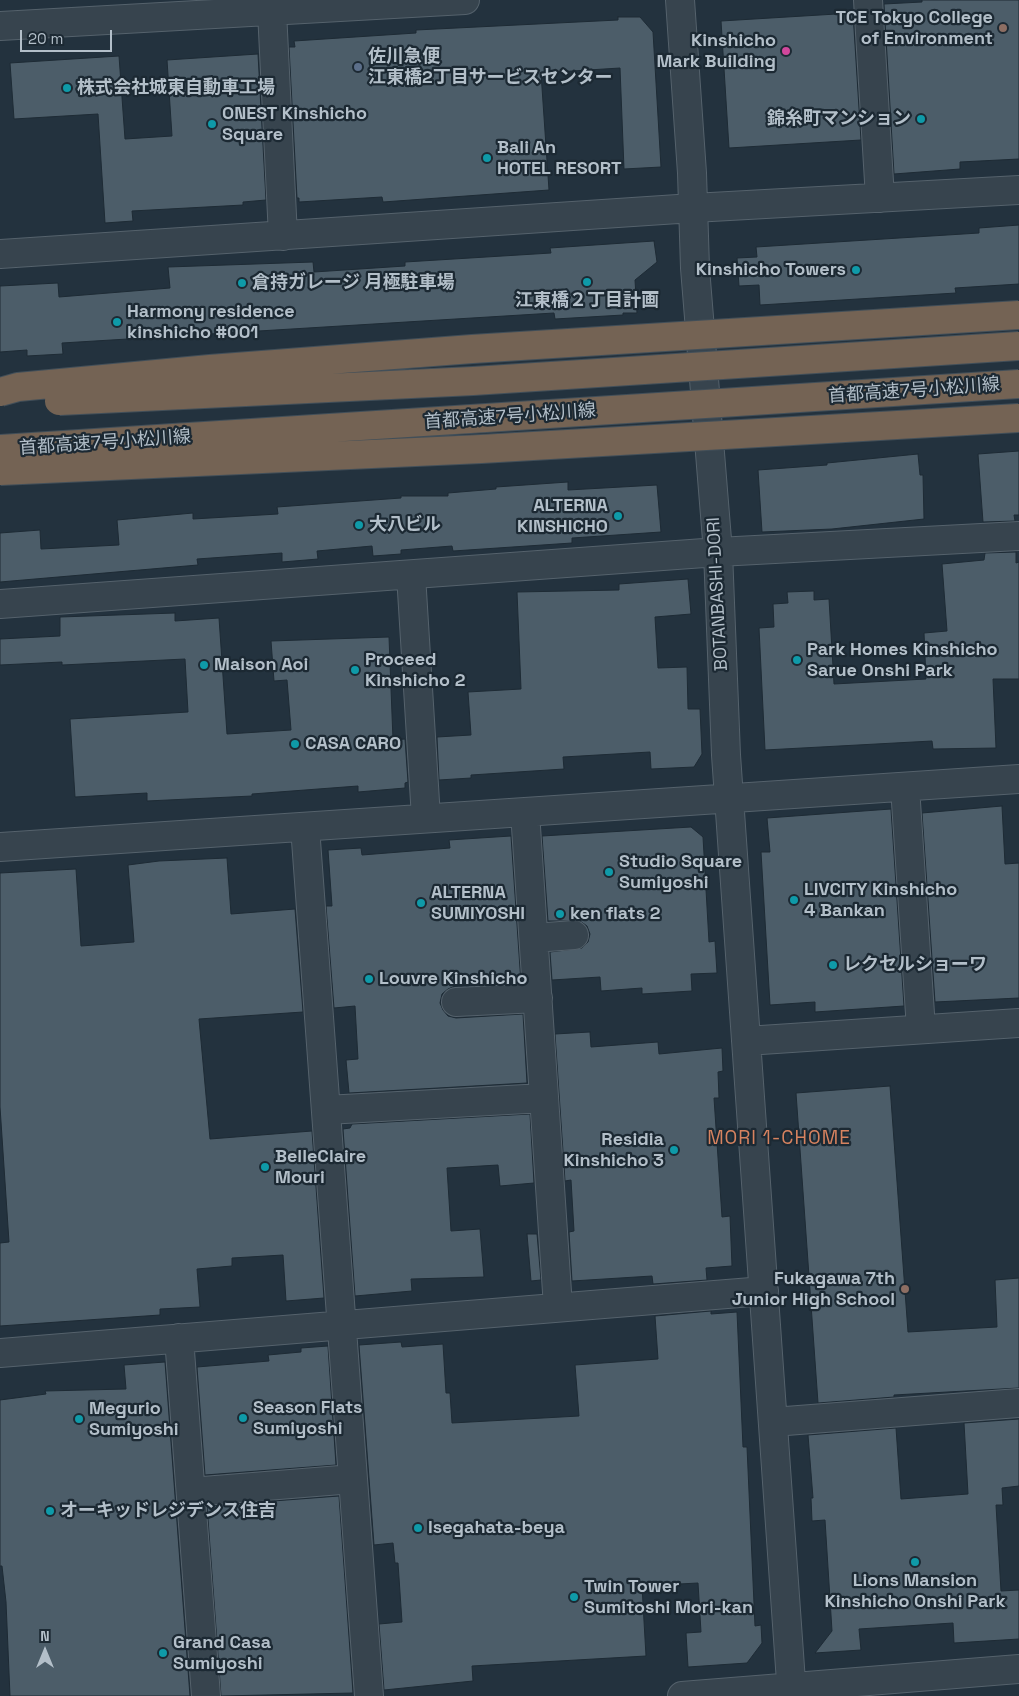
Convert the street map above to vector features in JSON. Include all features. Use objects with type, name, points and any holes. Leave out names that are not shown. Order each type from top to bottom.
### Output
[{"type":"highway","points":[[0,392],[18,387],[210,369],[472,349],[1019,316]]},
{"type":"highway","points":[[0,404],[473,381],[1019,346]]},
{"type":"highway","name":"首都高速7号小松川線","points":[[0,449],[1019,384]]},
{"type":"highway","points":[[0,470],[491,449],[1019,418]]},
{"type":"street","points":[[0,26],[184,8],[272,12],[463,0]]},
{"type":"street","name":"BOTANBASHI-DORI","points":[[680,0],[696,278],[718,552],[729,798],[792,1691]]},
{"type":"street","points":[[868,0],[880,198]]},
{"type":"street","points":[[272,12],[283,236]]},
{"type":"street","points":[[0,254],[693,208],[1019,190]]},
{"type":"street","points":[[0,604],[718,552],[1019,536]]},
{"type":"street","points":[[411,575],[426,818]]},
{"type":"street","points":[[0,847],[1019,779]]},
{"type":"street","points":[[905,787],[921,1029]]},
{"type":"street","points":[[525,812],[558,1307]]},
{"type":"street","points":[[305,827],[369,1696]]},
{"type":"street","points":[[534,938],[574,935]]},
{"type":"street","points":[[456,1002],[538,998]]},
{"type":"street","points":[[746,1041],[1019,1023]]},
{"type":"street","points":[[326,1110],[544,1098]]},
{"type":"street","points":[[0,1353],[764,1291]]},
{"type":"street","points":[[179,1338],[206,1696]]},
{"type":"street","points":[[773,1422],[1019,1402]]},
{"type":"street","points":[[190,1492],[353,1480]]},
{"type":"street","points":[[682,1696],[792,1691],[1019,1668]]},
{"type":"building","points":[[922,0],[1019,0],[1019,159],[960,162],[960,169],[894,174],[884,4],[922,2]]},
{"type":"building","name":"Kinshicho Mark Building","points":[[853,13],[861,140],[729,148],[721,21]]},
{"type":"building","points":[[618,17],[640,17],[653,32],[661,167],[624,169],[620,68],[541,73],[549,190],[383,202],[382,197],[299,202],[299,198],[297,198],[289,47],[295,47],[294,41],[416,33],[416,30],[618,20]]},
{"type":"building","points":[[258,54],[266,200],[243,202],[243,205],[132,211],[133,221],[105,223],[98,114],[14,119],[10,63],[119,56],[125,139],[172,136],[167,60]]},
{"type":"building","name":"Kinshicho Towers","points":[[1019,225],[1019,284],[955,288],[956,293],[760,305],[759,285],[739,286],[737,258],[757,257],[756,247],[979,233],[979,228]]},
{"type":"building","points":[[654,241],[657,262],[635,280],[637,313],[555,319],[554,313],[62,343],[63,354],[27,356],[27,350],[0,352],[0,286],[58,283],[59,297],[170,288],[168,267],[313,262],[314,272],[405,266],[405,262],[551,253],[550,248]]},
{"type":"building","points":[[1019,451],[1019,515],[1014,515],[1015,521],[983,522],[978,454]]},
{"type":"building","points":[[918,454],[920,475],[923,475],[924,519],[832,529],[762,532],[758,470],[827,465],[827,463]]},
{"type":"building","points":[[568,482],[568,490],[657,485],[661,532],[572,538],[572,543],[453,551],[452,546],[401,550],[401,554],[373,556],[372,546],[317,551],[318,559],[282,562],[282,553],[197,559],[198,565],[0,582],[0,533],[40,530],[41,549],[119,545],[117,520],[193,513],[193,519],[278,514],[277,507],[401,498],[401,496],[448,496],[448,493],[496,489],[496,487]]},
{"type":"building","points":[[1016,552],[1016,563],[1019,562],[1019,679],[993,679],[996,748],[933,749],[932,741],[765,750],[759,628],[774,627],[773,604],[788,603],[787,592],[814,591],[814,600],[829,599],[834,684],[926,679],[924,633],[947,631],[942,564],[984,560],[985,553]]},
{"type":"building","points":[[688,579],[691,614],[655,617],[658,668],[687,667],[688,709],[700,709],[702,754],[694,767],[651,769],[650,752],[563,757],[564,769],[471,775],[471,778],[439,780],[437,737],[471,735],[468,692],[521,689],[517,592],[619,590],[619,584]]},
{"type":"building","points":[[175,613],[175,621],[219,618],[227,734],[291,730],[287,680],[274,681],[271,641],[389,637],[393,740],[405,739],[408,782],[405,783],[405,788],[358,792],[358,786],[252,794],[252,796],[147,801],[147,793],[75,797],[70,719],[188,712],[185,659],[62,665],[62,662],[0,665],[0,639],[60,636],[60,617]]},
{"type":"building","points":[[1002,806],[1005,864],[1019,863],[1019,998],[935,1002],[922,813]]},
{"type":"building","points":[[891,809],[904,1006],[815,1012],[815,1002],[770,1005],[761,852],[770,852],[767,818]]},
{"type":"building","points":[[691,827],[703,837],[709,942],[715,941],[717,973],[691,974],[692,991],[642,994],[642,988],[601,991],[600,977],[552,980],[550,952],[582,948],[588,942],[590,934],[587,926],[580,921],[548,921],[542,836]]},
{"type":"building","points":[[511,836],[521,983],[455,986],[442,994],[440,1003],[448,1016],[456,1018],[523,1014],[527,1083],[349,1093],[346,1060],[358,1059],[355,1006],[334,1008],[326,906],[332,906],[328,850],[361,848],[362,855],[450,848],[449,840]]},
{"type":"building","points":[[227,858],[231,914],[295,909],[303,1012],[199,1019],[210,1139],[312,1131],[324,1298],[286,1301],[283,1255],[232,1258],[232,1266],[197,1269],[200,1307],[160,1309],[160,1315],[0,1326],[0,1243],[9,1242],[0,1107],[0,873],[76,869],[81,946],[134,942],[128,865],[159,861]]},
{"type":"building","points":[[590,1032],[591,1047],[658,1042],[659,1054],[722,1048],[723,1071],[718,1072],[719,1098],[714,1098],[722,1217],[730,1216],[732,1266],[706,1268],[707,1280],[653,1284],[652,1276],[572,1281],[569,1232],[574,1231],[571,1180],[565,1181],[555,1034]]},
{"type":"building","points":[[890,1086],[908,1332],[997,1327],[995,1280],[1019,1278],[1019,1388],[894,1395],[894,1397],[818,1403],[796,1093]]},
{"type":"building","points":[[530,1114],[534,1183],[500,1186],[498,1165],[447,1168],[451,1231],[480,1229],[484,1277],[411,1279],[412,1291],[355,1296],[343,1129],[350,1128],[352,1124]]},
{"type":"building","points":[[527,1234],[537,1234],[541,1280],[531,1281]]},
{"type":"building","points":[[711,1311],[711,1314],[737,1312],[743,1447],[747,1447],[755,1626],[761,1625],[762,1643],[747,1663],[688,1667],[686,1633],[701,1632],[698,1583],[642,1586],[646,1656],[472,1666],[473,1681],[384,1690],[379,1624],[402,1622],[398,1563],[395,1563],[393,1543],[374,1545],[359,1345],[401,1342],[402,1347],[443,1344],[446,1393],[450,1393],[452,1423],[579,1416],[575,1365],[658,1359],[655,1316]]},
{"type":"building","points":[[328,1346],[336,1465],[205,1475],[197,1367],[269,1361],[268,1355],[301,1352],[301,1348]]},
{"type":"building","points":[[165,1362],[190,1696],[10,1696],[6,1602],[2,1566],[0,1566],[0,1400],[46,1394],[45,1391],[126,1389],[124,1365]]},
{"type":"building","points":[[1019,1419],[1019,1486],[1002,1488],[1003,1505],[996,1505],[1001,1591],[1019,1590],[1019,1639],[954,1643],[953,1623],[859,1629],[861,1650],[815,1653],[832,1631],[825,1520],[812,1521],[811,1498],[813,1498],[808,1435],[896,1428],[901,1499],[968,1494],[964,1423]]},
{"type":"building","points":[[339,1496],[353,1693],[221,1696],[207,1506]]},
{"type":"place","name":"TCE Tokyo College of Environment","points":[[1003,28]]},
{"type":"place","name":"Kinshicho Mark Building","points":[[786,51]]},
{"type":"place","name":"佐川急便 江東橋2丁目サービスセンター","points":[[358,67]]},
{"type":"place","name":"株式会社城東自動車工場","points":[[67,88]]},
{"type":"place","name":"錦糸町マンション","points":[[921,119]]},
{"type":"place","name":"ONEST Kinshicho Square","points":[[212,124]]},
{"type":"place","name":"Bali An HOTEL RESORT","points":[[487,158]]},
{"type":"place","name":"Kinshicho Towers","points":[[856,270]]},
{"type":"place","name":"江東橋２丁目計画","points":[[587,282]]},
{"type":"place","name":"倉持ガレージ 月極駐車場","points":[[242,283]]},
{"type":"place","name":"Harmony residence kinshicho #001","points":[[117,322]]},
{"type":"place","name":"ALTERNA KINSHICHO","points":[[618,516]]},
{"type":"place","name":"大八ビル","points":[[359,525]]},
{"type":"place","name":"Park Homes Kinshicho Sarue Onshi Park","points":[[797,660]]},
{"type":"place","name":"Maison Aoi","points":[[204,665]]},
{"type":"place","name":"Proceed Kinshicho 2","points":[[355,670]]},
{"type":"place","name":"CASA CARO","points":[[295,744]]},
{"type":"place","name":"Studio Square Sumiyoshi","points":[[609,872]]},
{"type":"place","name":"LIVCITY Kinshicho 4 Bankan","points":[[794,900]]},
{"type":"place","name":"ALTERNA SUMIYOSHI","points":[[421,903]]},
{"type":"place","name":"ken flats 2","points":[[560,914]]},
{"type":"place","name":"レクセルショーワ","points":[[833,965]]},
{"type":"place","name":"Louvre Kinshicho","points":[[369,979]]},
{"type":"place","name":"Residia Kinshicho 3","points":[[674,1150]]},
{"type":"place","name":"BelleClaire Mouri","points":[[265,1167]]},
{"type":"place","name":"Fukagawa 7th Junior High School","points":[[905,1289]]},
{"type":"place","name":"Season Flats Sumiyoshi","points":[[243,1418]]},
{"type":"place","name":"Megurio Sumiyoshi","points":[[79,1419]]},
{"type":"place","name":"オーキッドレジデンス住吉","points":[[50,1511]]},
{"type":"place","name":"Isegahata-beya","points":[[418,1528]]},
{"type":"place","name":"Lions Mansion Kinshicho Onshi Park","points":[[915,1562]]},
{"type":"place","name":"Twin Tower Sumitoshi Mori-kan","points":[[574,1597]]},
{"type":"place","name":"Grand Casa Sumiyoshi","points":[[163,1653]]},
{"type":"district","name":"MORI 1-CHOME","points":[[779,1139]]}]
